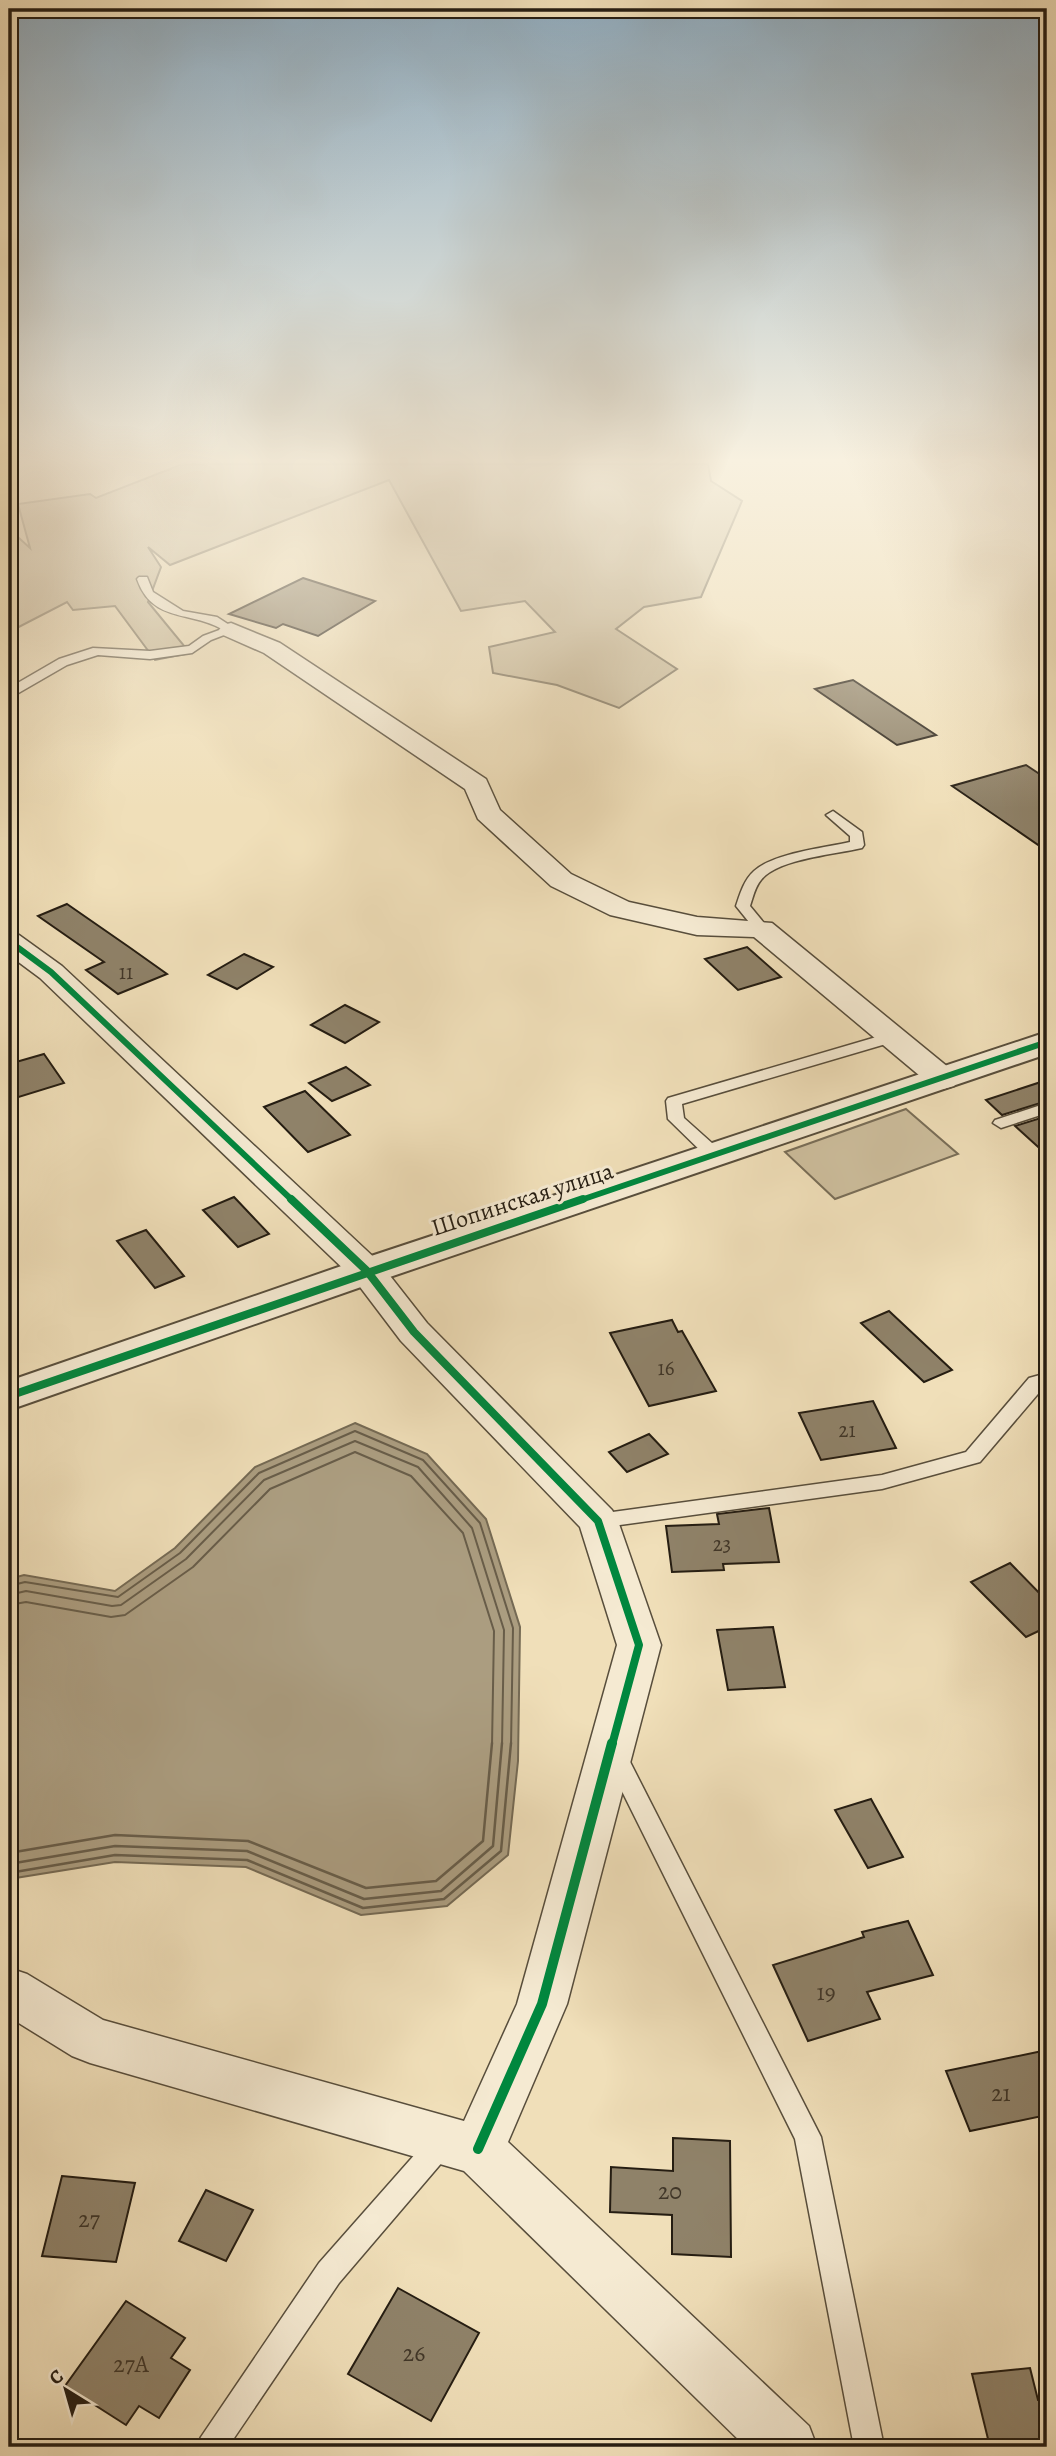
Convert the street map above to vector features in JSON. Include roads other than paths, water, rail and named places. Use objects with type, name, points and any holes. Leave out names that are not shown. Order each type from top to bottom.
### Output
[{"type":"street","points":[[231,630],[272,648],[477,785],[488,813],[561,880],[620,909],[697,926],[762,929],[890,1038],[943,1079]]},
{"type":"street","points":[[9,941],[51,972],[367,1271],[414,1332],[598,1521],[639,1645],[542,2004],[461,2145]]},
{"type":"street","name":"Шопинская улица","points":[[9,1396],[367,1271],[716,1156],[1047,1042]]},
{"type":"street","points":[[9,1990],[90,2040],[461,2145],[789,2447]]},
{"type":"lane","points":[[143,579],[148,594],[180,614],[213,619],[231,630]]},
{"type":"lane","points":[[11,692],[63,662],[97,651],[150,655],[192,649],[208,638],[231,630]]},
{"type":"lane","points":[[762,929],[743,905],[750,886],[761,872],[803,857],[857,845],[857,835],[833,815]]},
{"type":"lane","points":[[716,1156],[676,1119],[674,1101],[890,1038]]},
{"type":"lane","points":[[1001,1123],[1047,1108]]},
{"type":"lane","points":[[598,1521],[882,1482],[973,1457],[1036,1383],[1047,1378]]},
{"type":"lane","points":[[611,1747],[808,2137],[869,2447]]},
{"type":"lane","points":[[211,2447],[328,2273],[461,2145]]},
{"type":"water","points":[[355,1423],[427,1454],[486,1519],[520,1627],[518,1761],[508,1855],[447,1906],[361,1915],[246,1867],[115,1862],[9,1879],[9,1579],[24,1575],[115,1591],[175,1548],[255,1467]]}]
